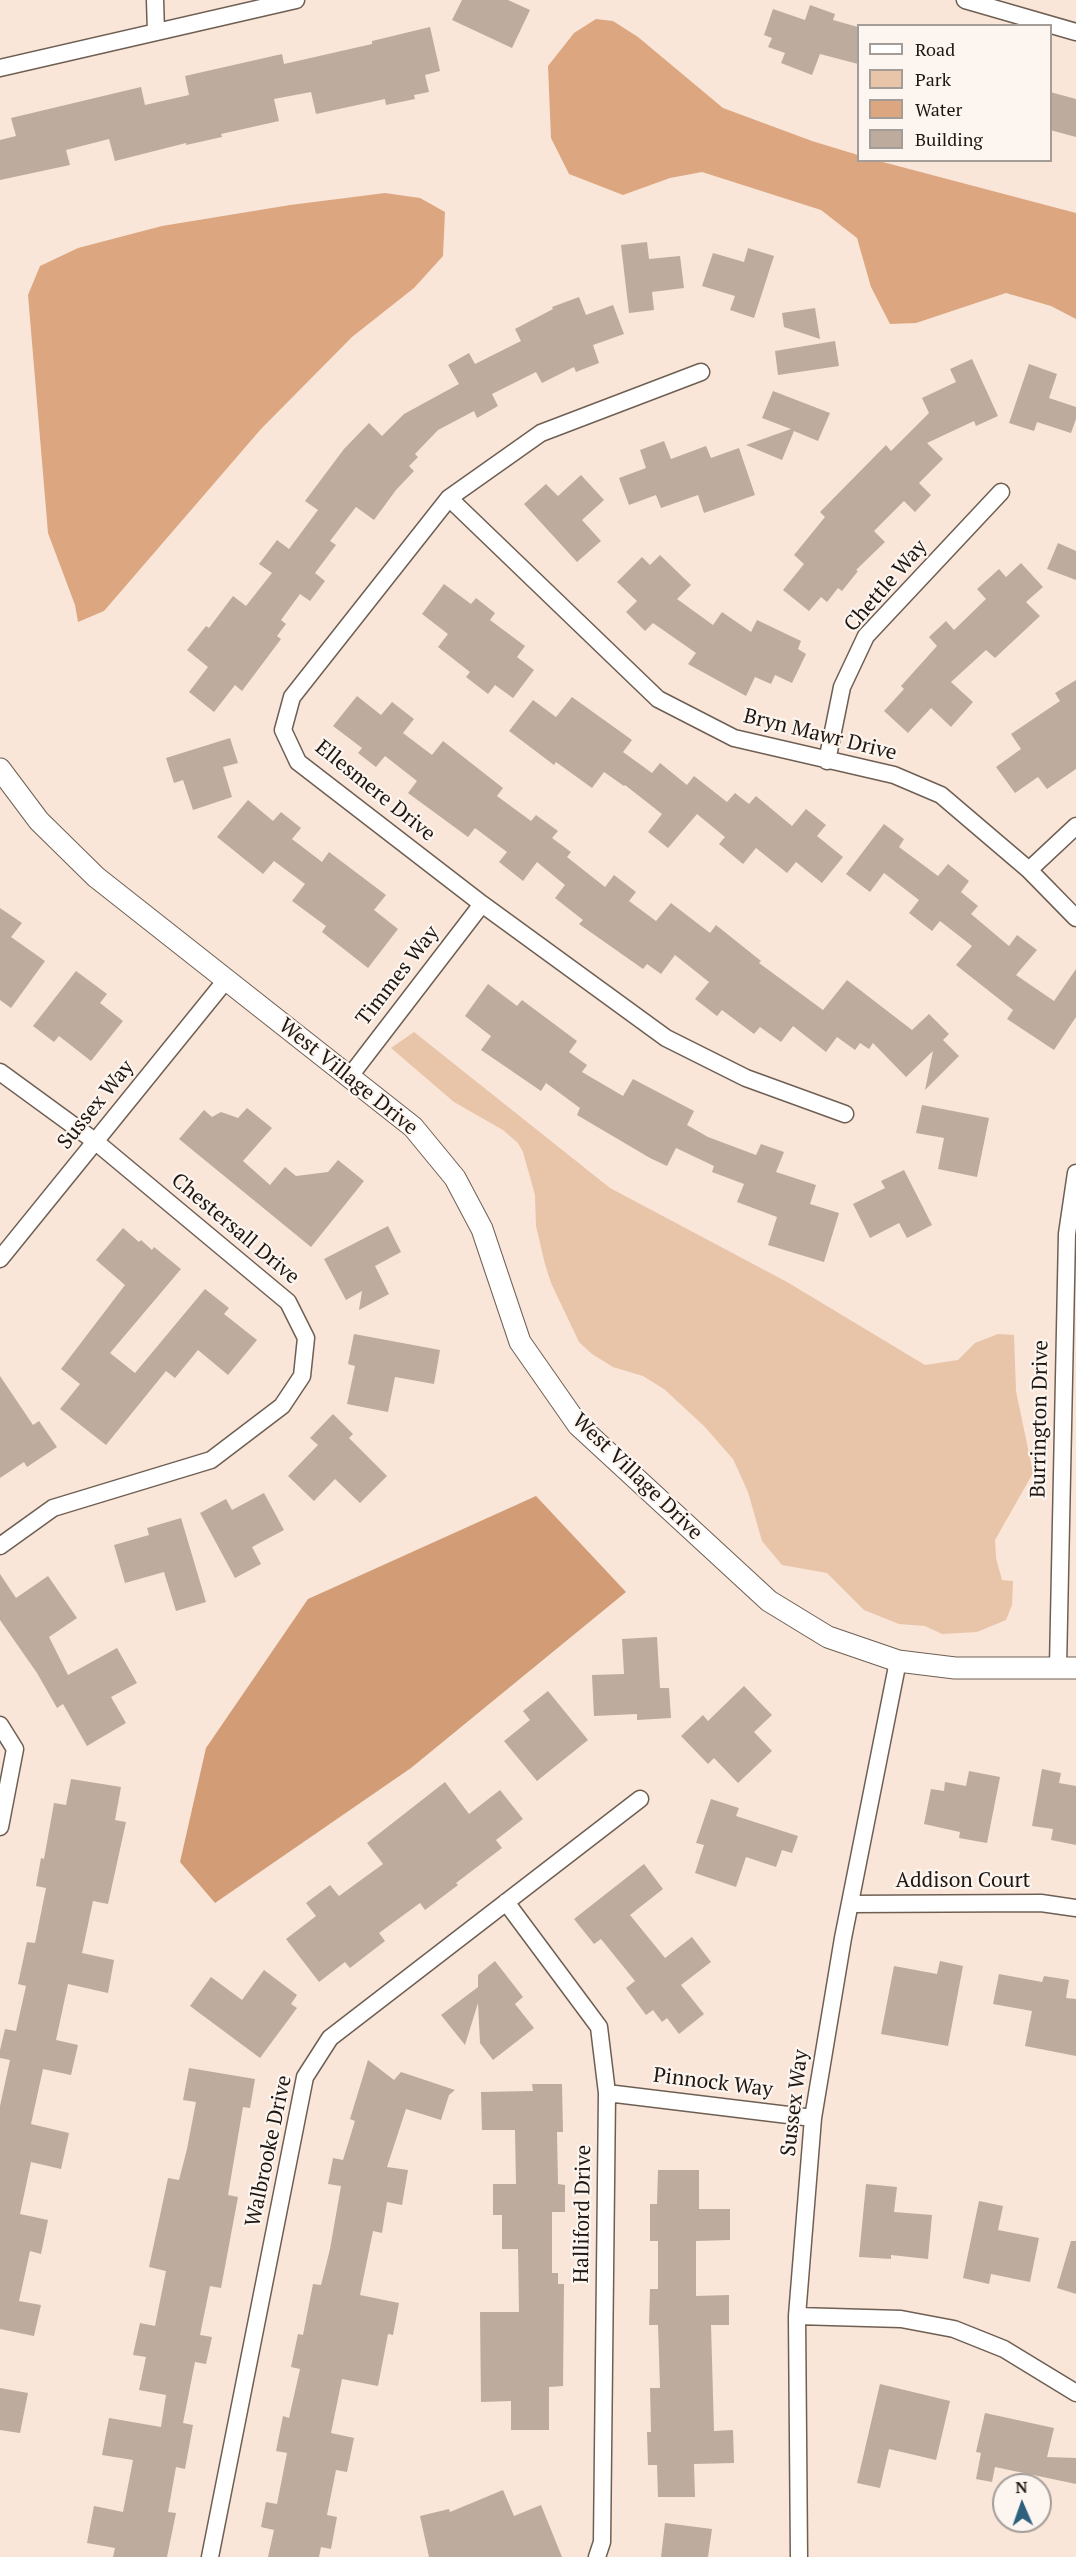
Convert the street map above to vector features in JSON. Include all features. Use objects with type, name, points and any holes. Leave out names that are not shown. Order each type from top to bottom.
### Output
[{"type":"street","points":[[154,0],[156,32]]},
{"type":"street","points":[[0,68],[296,0]]},
{"type":"street","points":[[965,0],[1048,24]]},
{"type":"street","points":[[1052,25],[1076,32]]},
{"type":"street","name":"Ellesmere Drive","points":[[701,372],[541,433],[449,498],[292,697],[283,730],[298,762],[482,904],[666,1038],[746,1078],[845,1114]]},
{"type":"street","name":"Chettle Way","points":[[827,761],[842,687],[866,636],[1001,492]]},
{"type":"street","name":"Bryn Mawr Drive","points":[[449,498],[658,699],[734,738],[894,776],[941,795],[1029,870],[1076,918]]},
{"type":"street","name":"West Village Drive","points":[[0,769],[39,821],[96,877],[413,1127],[455,1178],[482,1229],[520,1341],[578,1425],[769,1601],[828,1636],[898,1661],[955,1668],[1067,1668]]},
{"type":"street","points":[[1029,870],[1076,826]]},
{"type":"street","name":"Timmes Way","points":[[350,1076],[482,904]]},
{"type":"street","name":"Sussex Way","points":[[0,1259],[226,980]]},
{"type":"street","name":"Chestersall Drive","points":[[0,1072],[96,1142],[288,1302],[306,1338],[302,1376],[282,1406],[211,1461],[53,1508],[0,1546]]},
{"type":"street","name":"Burrington Drive","points":[[1067,1668],[1069,1457],[1067,1234],[1076,1173]]},
{"type":"street","name":"Sussex Way","points":[[799,2557],[797,2316],[813,2118],[850,1904],[898,1661]]},
{"type":"street","points":[[0,1725],[15,1749],[0,1827]]},
{"type":"street","name":"Walbrooke Drive","points":[[210,2557],[305,2077],[330,2038],[640,1799]]},
{"type":"street","name":"Halliford Drive","points":[[506,1902],[599,2027],[607,2093],[602,2542],[597,2557]]},
{"type":"street","name":"Addison Court","points":[[850,1904],[1041,1903],[1076,1908]]},
{"type":"street","name":"Pinnock Way","points":[[607,2093],[813,2118]]},
{"type":"street","points":[[797,2316],[901,2319],[954,2329],[1004,2349],[1076,2393]]},
{"type":"green space","points":[[414,1032],[610,1188],[787,1282],[925,1365],[958,1360],[975,1343],[998,1334],[1014,1335],[1016,1391],[1033,1473],[995,1540],[996,1558],[1002,1580],[1013,1581],[1012,1605],[1006,1620],[977,1632],[942,1634],[925,1626],[899,1624],[864,1610],[827,1573],[782,1565],[762,1541],[748,1492],[733,1459],[704,1426],[664,1389],[643,1376],[613,1367],[592,1354],[579,1342],[551,1283],[545,1264],[536,1226],[535,1195],[523,1152],[518,1143],[503,1130],[454,1102],[391,1048]]},
{"type":"shaded area","points":[[536,1496],[626,1592],[411,1768],[215,1903],[180,1862],[206,1748],[308,1599]]},
{"type":"water","points":[[596,19],[613,21],[638,37],[723,108],[812,141],[857,155],[857,162],[883,162],[1076,213],[1076,319],[1051,306],[1006,293],[916,323],[890,324],[871,287],[857,238],[821,210],[702,172],[670,178],[623,195],[569,174],[551,138],[548,66],[574,33]]},
{"type":"water","points":[[385,193],[420,198],[445,212],[443,256],[414,288],[352,337],[261,429],[104,611],[78,622],[75,605],[48,533],[28,295],[40,266],[78,248],[162,226],[290,205]]},
{"type":"building","points":[[462,0],[508,0],[530,10],[512,48],[452,20]]},
{"type":"building","points":[[810,5],[835,14],[833,20],[857,27],[857,64],[820,54],[812,75],[781,63],[785,53],[768,47],[772,38],[764,35],[773,9],[805,20]]},
{"type":"building","points":[[430,27],[440,71],[425,75],[429,92],[414,95],[415,99],[386,105],[385,99],[316,114],[311,92],[274,99],[279,121],[221,134],[222,137],[186,145],[186,143],[115,161],[109,139],[66,150],[70,165],[0,180],[0,140],[16,136],[11,118],[141,87],[145,105],[189,95],[185,76],[282,54],[284,64],[372,44],[372,41]]},
{"type":"building","points":[[1052,93],[1076,99],[1076,137],[1052,131]]},
{"type":"building","points":[[647,242],[649,259],[680,256],[684,288],[652,292],[654,310],[629,313],[621,245]]},
{"type":"building","points":[[748,248],[774,256],[754,318],[730,310],[735,296],[702,286],[713,253],[744,262]]},
{"type":"building","points":[[579,297],[586,315],[613,305],[624,334],[593,345],[599,363],[576,372],[574,367],[542,383],[536,372],[492,394],[498,406],[477,418],[474,411],[438,430],[415,454],[418,457],[409,466],[414,471],[396,490],[374,520],[356,507],[330,541],[336,545],[315,573],[325,581],[310,601],[300,594],[281,620],[286,624],[277,636],[281,639],[242,691],[235,685],[214,712],[189,692],[208,667],[187,650],[206,626],[209,628],[233,596],[246,606],[272,573],[259,564],[277,540],[289,549],[318,510],[305,501],[344,449],[369,423],[382,436],[404,414],[459,384],[448,365],[469,353],[475,364],[521,341],[515,329],[553,309],[552,307]]},
{"type":"building","points":[[815,308],[820,339],[784,327],[782,313]]},
{"type":"building","points":[[835,341],[839,366],[778,375],[775,351]]},
{"type":"building","points":[[972,359],[998,416],[976,426],[974,421],[927,443],[943,459],[919,483],[931,495],[915,512],[904,501],[874,531],[885,542],[856,570],[858,571],[842,591],[838,588],[827,602],[821,597],[809,611],[783,590],[804,564],[794,555],[825,517],[820,512],[886,445],[891,451],[929,413],[922,398],[956,382],[950,369]]},
{"type":"building","points":[[1029,364],[1057,374],[1049,398],[1076,407],[1076,419],[1071,433],[1037,422],[1034,431],[1009,423]]},
{"type":"building","points":[[773,391],[830,413],[818,441],[794,431],[782,460],[746,445],[791,429],[762,418]]},
{"type":"building","points":[[664,441],[671,459],[706,446],[711,458],[739,448],[755,495],[704,513],[698,495],[661,508],[656,495],[629,505],[619,478],[646,468],[640,450]]},
{"type":"building","points":[[581,475],[604,500],[582,520],[601,541],[577,562],[524,504],[546,484],[558,496]]},
{"type":"building","points":[[1058,543],[1076,551],[1076,580],[1047,569]]},
{"type":"building","points":[[660,555],[691,585],[677,599],[713,625],[722,612],[751,632],[757,620],[801,641],[798,649],[806,654],[792,683],[775,675],[771,684],[755,677],[746,696],[688,664],[696,653],[653,623],[645,631],[626,612],[637,601],[617,582],[642,557],[650,565]]},
{"type":"building","points":[[1021,563],[1043,587],[1026,602],[1040,616],[995,658],[986,650],[951,682],[973,702],[951,727],[931,708],[908,733],[884,711],[904,689],[901,686],[937,646],[929,637],[946,621],[954,630],[986,599],[977,589],[999,569],[1006,577]]},
{"type":"building","points":[[444,584],[471,604],[476,598],[495,613],[490,620],[525,646],[517,657],[534,670],[513,698],[495,685],[488,694],[466,677],[470,672],[438,647],[448,634],[422,614]]},
{"type":"building","points":[[1076,680],[1076,769],[1047,789],[1038,777],[1015,793],[996,767],[1021,749],[1011,734],[1060,701],[1055,693]]},
{"type":"building","points":[[357,696],[381,715],[392,702],[414,719],[403,733],[432,755],[443,741],[503,788],[497,796],[531,821],[536,815],[558,831],[552,838],[571,852],[567,857],[605,887],[614,875],[636,892],[629,901],[656,921],[671,903],[710,933],[716,925],[761,961],[759,963],[823,1010],[847,980],[912,1030],[929,1014],[949,1034],[943,1040],[959,1056],[925,1090],[933,1051],[906,1077],[873,1043],[869,1049],[860,1043],[855,1050],[837,1037],[826,1052],[793,1026],[781,1042],[760,1027],[754,1034],[722,1010],[717,1016],[695,999],[709,982],[675,955],[661,974],[647,964],[643,969],[579,924],[583,920],[555,898],[565,885],[537,862],[523,881],[499,862],[507,852],[475,828],[468,837],[408,793],[417,781],[385,756],[376,767],[358,753],[362,748],[333,726]]},
{"type":"building","points":[[572,697],[632,740],[623,752],[652,773],[660,763],[687,785],[694,776],[727,802],[735,793],[749,804],[756,796],[792,826],[806,809],[826,825],[817,836],[843,857],[822,883],[796,862],[787,873],[756,848],[743,864],[719,844],[725,837],[697,814],[668,848],[648,832],[662,814],[625,785],[604,772],[592,788],[556,762],[554,765],[509,731],[533,700],[556,717]]},
{"type":"building","points":[[230,738],[238,763],[223,767],[232,797],[193,810],[183,780],[174,783],[166,758]]},
{"type":"building","points":[[248,800],[273,821],[281,812],[301,828],[292,839],[322,862],[329,852],[386,895],[374,910],[398,929],[368,968],[322,932],[326,926],[292,901],[305,884],[274,861],[263,874],[217,837]]},
{"type":"building","points":[[884,824],[904,839],[899,847],[938,876],[948,864],[969,881],[961,892],[978,906],[971,914],[1009,946],[1017,935],[1037,950],[1016,975],[1054,1001],[1076,969],[1076,1017],[1054,1050],[1007,1019],[1013,1010],[956,965],[972,946],[940,921],[932,931],[909,913],[919,900],[884,873],[870,892],[846,874]]},
{"type":"building","points":[[0,908],[22,923],[11,937],[45,961],[11,1008],[0,1000]]},
{"type":"building","points":[[76,971],[107,994],[100,1003],[123,1021],[91,1061],[59,1036],[54,1042],[33,1026]]},
{"type":"building","points":[[488,984],[517,1006],[522,1000],[577,1041],[569,1052],[587,1065],[582,1072],[623,1096],[633,1079],[694,1111],[687,1125],[708,1137],[756,1155],[761,1144],[784,1152],[776,1172],[816,1185],[810,1204],[839,1213],[824,1262],[768,1245],[777,1217],[737,1202],[744,1184],[712,1172],[714,1166],[676,1148],[667,1166],[650,1158],[577,1115],[580,1108],[546,1083],[541,1091],[481,1050],[491,1036],[465,1016]]},
{"type":"building","points":[[922,1105],[989,1118],[977,1177],[938,1169],[944,1138],[916,1133]]},
{"type":"building","points":[[247,1108],[272,1128],[243,1161],[270,1185],[285,1167],[296,1176],[328,1172],[338,1160],[364,1181],[311,1247],[179,1139],[204,1110],[212,1117],[221,1112],[238,1118]]},
{"type":"building","points":[[904,1170],[932,1225],[907,1238],[899,1223],[870,1238],[853,1204],[885,1188],[881,1181]]},
{"type":"building","points":[[388,1226],[401,1252],[375,1266],[389,1294],[359,1310],[362,1291],[346,1300],[324,1259]]},
{"type":"building","points":[[123,1228],[152,1250],[154,1247],[181,1269],[110,1353],[135,1373],[205,1289],[229,1308],[224,1314],[257,1340],[228,1375],[198,1350],[175,1378],[166,1371],[106,1445],[60,1409],[80,1384],[61,1369],[125,1285],[96,1260]]},
{"type":"building","points":[[354,1334],[440,1350],[434,1384],[395,1377],[388,1412],[347,1404],[355,1366],[348,1364]]},
{"type":"building","points":[[0,1376],[33,1425],[39,1421],[57,1447],[27,1467],[24,1462],[0,1478]]},
{"type":"building","points":[[333,1414],[353,1434],[349,1438],[387,1476],[360,1503],[335,1479],[314,1501],[288,1476],[318,1445],[310,1438]]},
{"type":"building","points":[[264,1493],[284,1530],[252,1547],[261,1564],[235,1578],[200,1513],[226,1499],[232,1510]]},
{"type":"building","points":[[181,1518],[206,1602],[176,1611],[164,1572],[125,1583],[114,1545],[149,1535],[147,1528]]},
{"type":"building","points":[[0,1574],[16,1598],[48,1576],[77,1618],[49,1637],[68,1675],[117,1648],[137,1683],[111,1697],[126,1723],[87,1746],[63,1704],[57,1708],[37,1673],[0,1620]]},
{"type":"building","points":[[657,1637],[660,1688],[669,1688],[671,1718],[637,1720],[637,1714],[594,1716],[592,1675],[624,1674],[622,1639]]},
{"type":"building","points":[[744,1686],[772,1715],[754,1732],[772,1751],[738,1783],[714,1758],[708,1764],[681,1736],[703,1715],[708,1721]]},
{"type":"building","points":[[548,1691],[588,1740],[537,1781],[504,1741],[530,1720],[523,1711]]},
{"type":"building","points":[[1042,1769],[1061,1773],[1059,1783],[1076,1786],[1076,1845],[1051,1840],[1053,1829],[1032,1826]]},
{"type":"building","points":[[969,1771],[1000,1777],[987,1843],[959,1838],[960,1832],[924,1824],[931,1789],[944,1791],[945,1782],[966,1786]]},
{"type":"building","points":[[71,1779],[121,1787],[115,1820],[126,1822],[108,1904],[93,1901],[82,1953],[114,1960],[108,1993],[68,1984],[56,2040],[78,2045],[71,2075],[43,2069],[31,2124],[69,2133],[61,2169],[31,2162],[20,2214],[48,2220],[41,2254],[30,2251],[19,2301],[41,2305],[34,2336],[0,2329],[0,2106],[10,2060],[0,2058],[0,2050],[5,2029],[16,2031],[26,1986],[18,1984],[27,1942],[35,1943],[46,1888],[36,1886],[41,1858],[44,1859],[54,1803],[66,1805]]},
{"type":"building","points":[[445,1782],[469,1814],[500,1790],[523,1819],[496,1840],[502,1848],[456,1883],[458,1885],[425,1910],[420,1903],[379,1933],[385,1941],[350,1968],[345,1962],[319,1982],[286,1939],[316,1916],[306,1903],[330,1885],[339,1896],[383,1864],[367,1843]]},
{"type":"building","points":[[711,1799],[739,1808],[736,1816],[798,1836],[792,1853],[782,1850],[776,1867],[746,1857],[736,1887],[695,1873],[704,1845],[696,1843]]},
{"type":"building","points":[[644,1864],[663,1889],[630,1915],[665,1958],[692,1937],[711,1962],[681,1985],[704,2014],[679,2034],[667,2018],[662,2022],[653,2010],[646,2015],[626,1988],[635,1981],[601,1939],[594,1944],[574,1919]]},
{"type":"building","points":[[495,1961],[523,1997],[515,2004],[534,2028],[493,2060],[480,2043],[478,2003],[465,2045],[441,2015],[478,1987],[478,1975]]},
{"type":"building","points":[[940,1961],[963,1966],[948,2046],[881,2034],[894,1966],[937,1974]]},
{"type":"building","points":[[264,1970],[297,1995],[291,2004],[297,2008],[260,2058],[190,2006],[211,1977],[242,2000]]},
{"type":"building","points":[[999,1974],[1042,1982],[1044,1976],[1069,1980],[1066,1998],[1076,1999],[1076,2056],[1025,2046],[1032,2011],[993,2004]]},
{"type":"building","points":[[368,2060],[394,2080],[401,2072],[455,2090],[449,2095],[441,2120],[406,2109],[387,2167],[408,2170],[402,2205],[387,2202],[382,2233],[373,2231],[360,2295],[399,2303],[393,2335],[388,2334],[378,2386],[342,2379],[331,2433],[354,2438],[347,2472],[336,2470],[327,2515],[337,2517],[331,2549],[321,2547],[319,2557],[268,2557],[274,2530],[261,2527],[266,2502],[277,2504],[287,2453],[276,2451],[283,2416],[289,2418],[300,2369],[291,2367],[298,2334],[303,2335],[313,2284],[321,2285],[341,2186],[328,2184],[333,2158],[343,2160],[355,2121],[350,2119]]},
{"type":"building","points":[[189,2068],[255,2079],[250,2108],[243,2107],[228,2195],[238,2197],[221,2288],[210,2286],[200,2335],[212,2337],[206,2364],[195,2362],[183,2423],[193,2425],[185,2469],[176,2467],[168,2512],[176,2513],[167,2557],[113,2557],[115,2548],[87,2543],[94,2506],[123,2512],[133,2460],[102,2455],[109,2418],[161,2427],[166,2395],[139,2390],[146,2357],[133,2355],[140,2323],[155,2326],[166,2271],[149,2267],[168,2178],[179,2180],[187,2149],[196,2102],[183,2100]]},
{"type":"building","points":[[532,2084],[562,2084],[563,2132],[557,2132],[558,2184],[565,2185],[565,2212],[552,2212],[552,2273],[558,2273],[558,2284],[564,2284],[563,2386],[549,2387],[549,2430],[511,2430],[511,2401],[481,2402],[480,2312],[519,2312],[518,2249],[502,2249],[502,2215],[493,2215],[493,2184],[516,2184],[515,2130],[482,2130],[481,2092],[533,2091]]},
{"type":"building","points":[[658,2170],[699,2170],[699,2209],[730,2209],[730,2240],[696,2241],[696,2296],[729,2295],[729,2325],[711,2325],[714,2431],[733,2430],[734,2463],[694,2464],[695,2497],[658,2497],[657,2465],[648,2465],[647,2432],[651,2432],[650,2388],[660,2388],[658,2325],[649,2325],[650,2289],[658,2289],[658,2241],[650,2241],[650,2204],[657,2204]]},
{"type":"building","points":[[866,2184],[897,2187],[894,2212],[932,2215],[928,2259],[891,2255],[891,2259],[859,2257]]},
{"type":"building","points":[[979,2201],[1003,2206],[998,2230],[1039,2238],[1030,2282],[991,2274],[989,2284],[963,2278]]},
{"type":"building","points":[[1071,2241],[1076,2241],[1076,2294],[1057,2288]]},
{"type":"building","points":[[880,2384],[950,2401],[936,2460],[889,2449],[880,2488],[857,2483]]},
{"type":"building","points":[[0,2388],[28,2393],[20,2433],[0,2430]]},
{"type":"building","points":[[985,2413],[1054,2428],[1047,2457],[1076,2458],[1076,2484],[1052,2479],[1052,2473],[1024,2473],[995,2467],[992,2482],[976,2479],[981,2453],[976,2452]]},
{"type":"building","points":[[503,2490],[514,2516],[541,2505],[562,2557],[429,2557],[420,2516],[449,2509],[450,2512]]},
{"type":"building","points":[[665,2523],[712,2529],[708,2557],[661,2557]]}]
